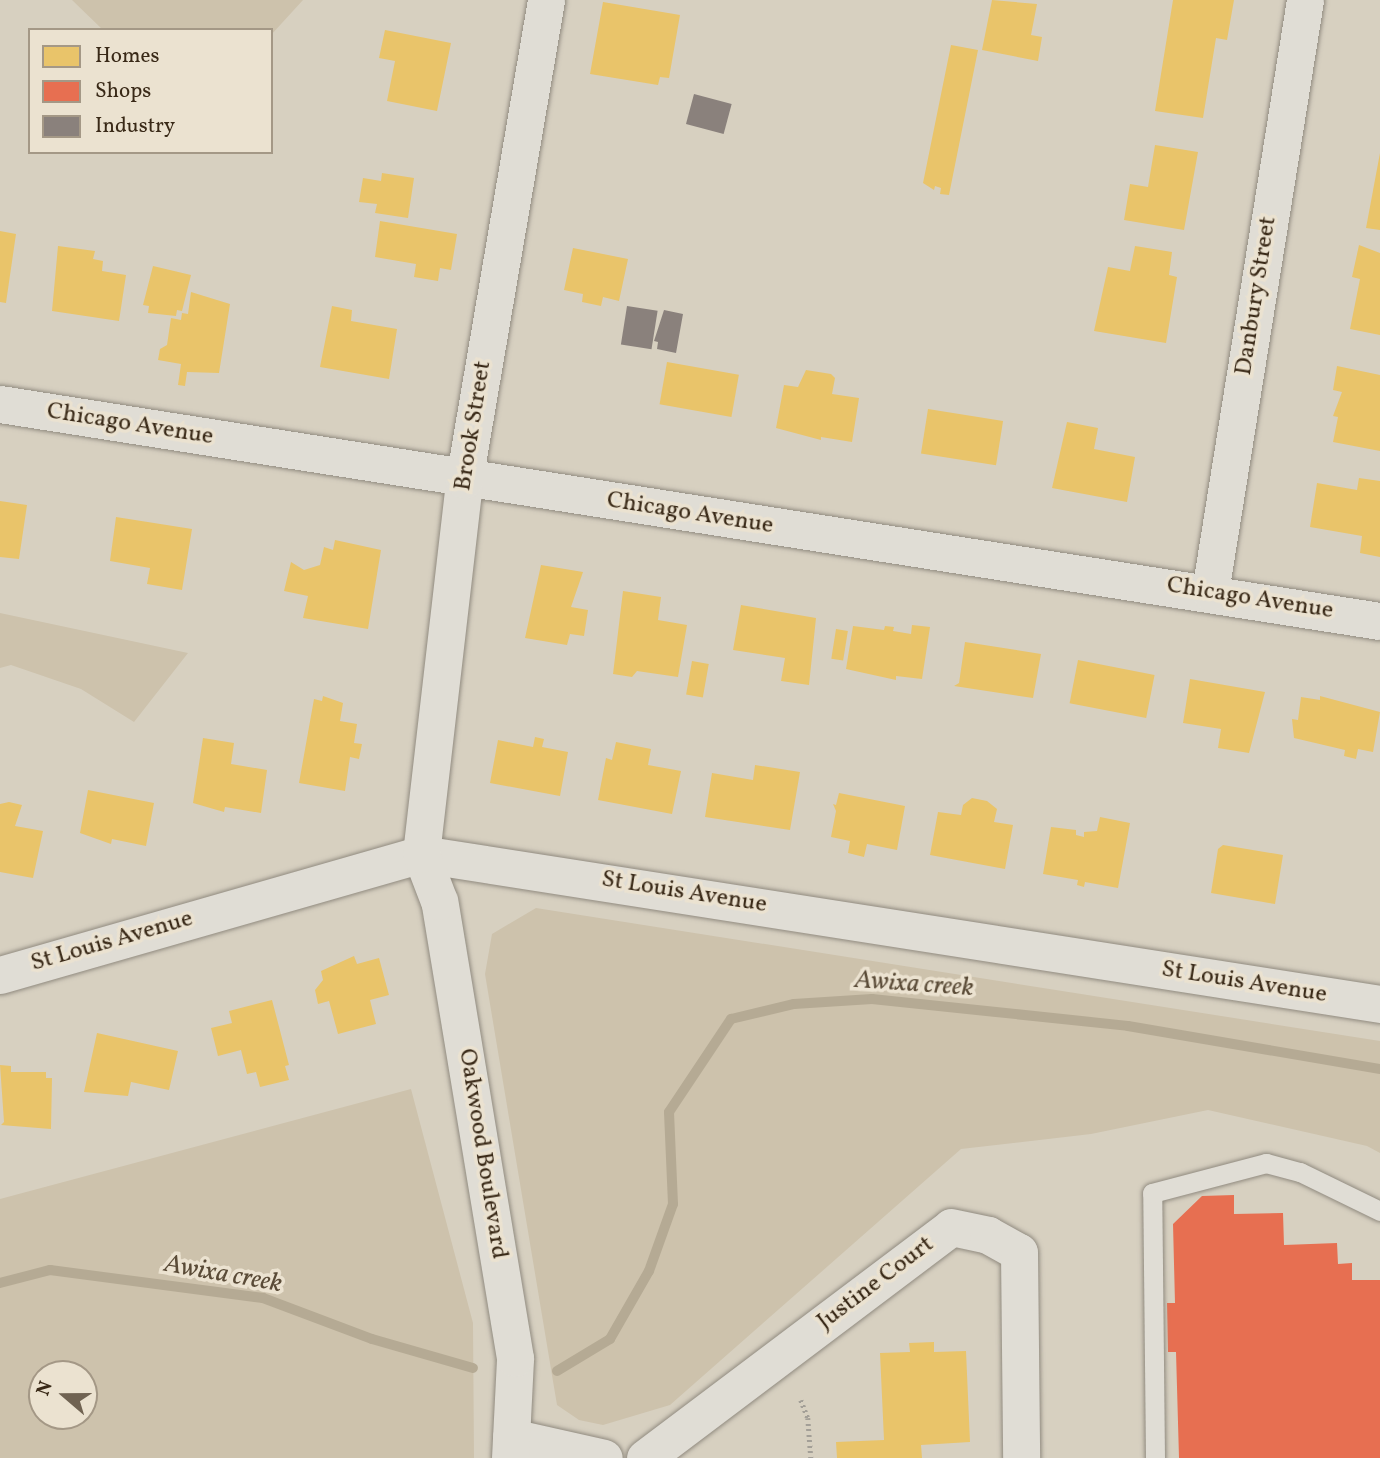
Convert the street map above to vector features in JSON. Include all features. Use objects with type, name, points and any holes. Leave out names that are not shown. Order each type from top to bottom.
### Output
[{"type":"street","name":"Brook Street","points":[[421,854],[464,480],[546,0]]},
{"type":"street","name":"Danbury Street","points":[[1210,592],[1305,0]]},
{"type":"street","name":"Chicago Avenue","points":[[0,404],[464,480],[1210,592],[1380,621]]},
{"type":"street","name":"St Louis Avenue","points":[[0,975],[421,854],[1380,1004]]},
{"type":"street","name":"Oakwood Boulevard","points":[[421,854],[439,901],[515,1359],[511,1448]]},
{"type":"street","name":"Justine Court","points":[[645,1458],[951,1227],[988,1234],[1019,1252],[1021,1458]]},
{"type":"street","points":[[511,1448],[604,1458]]},
{"type":"lane","points":[[1155,1458],[1152,1194],[1266,1163],[1300,1172],[1380,1211]]},
{"type":"path","points":[[801,1401],[808,1418],[811,1458]]},
{"type":"shaded area","points":[[72,0],[303,0],[273,33],[273,28],[101,28]]},
{"type":"shaded area","points":[[0,613],[188,653],[134,722],[81,689],[11,665],[0,668]]},
{"type":"shaded area","points":[[536,908],[1380,1041],[1380,1153],[1367,1146],[1208,1110],[1091,1134],[961,1149],[670,1405],[603,1425],[579,1420],[557,1405],[485,974],[492,934]]},
{"type":"shaded area","points":[[411,1089],[473,1323],[474,1458],[0,1458],[0,1199]]},
{"type":"building: Homes","points":[[992,0],[1037,4],[1031,35],[1042,37],[1038,61],[982,50]]},
{"type":"building: Homes","points":[[1173,0],[1234,0],[1227,40],[1216,38],[1203,118],[1155,111]]},
{"type":"building: Homes","points":[[603,2],[680,15],[669,78],[660,77],[658,85],[590,74]]},
{"type":"building: Homes","points":[[385,30],[451,43],[437,111],[387,101],[395,61],[379,58]]},
{"type":"building: Homes","points":[[951,45],[978,50],[949,195],[940,194],[941,188],[935,186],[934,190],[923,183]]},
{"type":"building: Homes","points":[[1155,145],[1198,152],[1184,230],[1124,220],[1130,184],[1148,187]]},
{"type":"building: Homes","points":[[1380,153],[1380,230],[1366,228]]},
{"type":"building: Homes","points":[[382,173],[414,178],[408,218],[375,213],[377,204],[359,202],[363,178],[381,181]]},
{"type":"building: Homes","points":[[380,221],[457,234],[451,270],[440,268],[438,281],[414,277],[416,264],[375,257]]},
{"type":"building: Homes","points":[[0,231],[16,234],[6,303],[0,302]]},
{"type":"building: Homes","points":[[1359,245],[1380,253],[1380,335],[1350,329],[1360,279],[1352,277]]},
{"type":"building: Homes","points":[[58,246],[95,251],[93,259],[103,261],[102,271],[126,275],[119,321],[52,311]]},
{"type":"building: Homes","points":[[1135,246],[1172,252],[1169,275],[1177,277],[1166,343],[1094,331],[1108,267],[1130,271]]},
{"type":"building: Homes","points":[[573,248],[628,259],[619,301],[603,297],[601,306],[582,302],[583,294],[564,290]]},
{"type":"building: Homes","points":[[153,266],[191,275],[182,311],[177,310],[176,316],[148,313],[149,306],[143,305]]},
{"type":"building: Homes","points":[[191,292],[230,304],[219,373],[187,372],[185,386],[178,385],[181,364],[158,360],[160,349],[167,345],[171,318],[181,320],[182,313],[188,314]]},
{"type":"building: Homes","points":[[332,306],[352,310],[351,321],[397,329],[389,379],[320,367]]},
{"type":"building: Homes","points":[[667,362],[739,375],[731,417],[660,404]]},
{"type":"building: Homes","points":[[1337,366],[1380,375],[1380,451],[1333,442],[1338,417],[1333,416],[1342,392],[1333,390]]},
{"type":"building: Homes","points":[[806,370],[831,374],[835,378],[832,394],[859,398],[852,442],[821,437],[821,440],[776,428],[784,385],[798,387]]},
{"type":"building: Homes","points":[[928,409],[1003,421],[996,465],[921,453]]},
{"type":"building: Homes","points":[[1067,422],[1098,428],[1094,449],[1135,457],[1127,502],[1052,488]]},
{"type":"building: Homes","points":[[1359,478],[1380,481],[1380,557],[1360,553],[1362,536],[1310,527],[1317,483],[1357,490]]},
{"type":"building: Homes","points":[[0,501],[27,505],[19,559],[0,557]]},
{"type":"building: Homes","points":[[116,517],[192,529],[182,590],[147,584],[150,568],[110,561]]},
{"type":"building: Homes","points":[[335,540],[381,550],[368,629],[303,618],[308,596],[284,591],[291,562],[304,570],[320,565],[324,547],[333,550]]},
{"type":"building: Homes","points":[[541,565],[583,572],[571,607],[588,610],[584,636],[570,634],[567,645],[525,638]]},
{"type":"building: Homes","points":[[623,591],[661,597],[658,620],[687,625],[678,677],[637,671],[632,677],[613,674]]},
{"type":"building: Homes","points":[[741,605],[816,618],[809,685],[781,681],[785,658],[733,650]]},
{"type":"building: Homes","points":[[912,625],[930,627],[922,679],[896,676],[896,680],[846,669],[853,626],[884,630],[885,626],[894,627],[893,631],[911,634]]},
{"type":"building: Homes","points":[[836,629],[848,631],[843,661],[831,659]]},
{"type":"building: Homes","points":[[965,642],[1041,654],[1033,698],[954,686],[959,683]]},
{"type":"building: Homes","points":[[1078,660],[1155,675],[1146,718],[1070,703]]},
{"type":"building: Homes","points":[[692,661],[709,664],[703,697],[686,694]]},
{"type":"building: Homes","points":[[1190,679],[1265,692],[1249,753],[1218,748],[1221,729],[1183,723]]},
{"type":"building: Homes","points":[[323,696],[343,703],[340,721],[357,724],[354,743],[362,744],[359,759],[350,757],[345,791],[299,783],[314,699],[322,701]]},
{"type":"building: Homes","points":[[1320,696],[1380,712],[1373,752],[1358,749],[1356,759],[1344,756],[1345,750],[1294,738],[1292,719],[1298,720],[1301,697],[1320,700]]},
{"type":"building: Homes","points":[[535,737],[544,739],[542,747],[568,752],[560,796],[490,783],[498,740],[533,747]]},
{"type":"building: Homes","points":[[203,738],[234,743],[231,764],[267,770],[261,813],[225,807],[224,812],[193,803]]},
{"type":"building: Homes","points":[[616,742],[651,749],[648,765],[681,771],[672,814],[598,800],[606,758],[612,760]]},
{"type":"building: Homes","points":[[755,765],[800,772],[790,830],[705,817],[712,773],[753,780]]},
{"type":"building: Homes","points":[[88,790],[154,803],[146,846],[112,839],[111,844],[80,833]]},
{"type":"building: Homes","points":[[839,793],[905,806],[897,850],[867,844],[864,857],[848,853],[850,841],[831,837],[836,811],[833,804],[836,805]]},
{"type":"building: Homes","points":[[972,798],[987,801],[997,809],[994,822],[1013,825],[1005,869],[930,855],[938,812],[961,815],[963,805]]},
{"type":"building: Homes","points":[[9,802],[22,805],[15,826],[43,831],[33,878],[0,872],[0,804]]},
{"type":"building: Homes","points":[[1100,817],[1130,823],[1118,888],[1085,882],[1084,887],[1077,885],[1078,880],[1043,874],[1051,827],[1076,830],[1076,835],[1084,837],[1084,832],[1097,831]]},
{"type":"building: Homes","points":[[1223,845],[1283,855],[1275,904],[1211,893],[1218,849]]},
{"type":"building: Homes","points":[[354,956],[357,964],[379,958],[389,995],[370,1000],[376,1024],[338,1034],[329,1001],[318,1004],[315,990],[323,980],[321,971]]},
{"type":"building: Homes","points":[[272,1000],[289,1065],[285,1066],[289,1080],[260,1087],[256,1072],[247,1074],[241,1050],[218,1056],[211,1028],[232,1023],[229,1011]]},
{"type":"building: Homes","points":[[97,1033],[178,1051],[169,1090],[131,1082],[128,1096],[84,1092]]},
{"type":"building: Homes","points":[[0,1065],[11,1066],[11,1072],[46,1072],[46,1078],[52,1078],[51,1129],[1,1125],[4,1122]]},
{"type":"building: Homes","points":[[934,1342],[934,1352],[966,1351],[970,1442],[921,1445],[922,1458],[837,1458],[836,1442],[884,1440],[880,1353],[910,1352],[909,1343]]},
{"type":"building: Shops","points":[[1234,1195],[1234,1214],[1283,1213],[1284,1245],[1337,1243],[1338,1264],[1352,1263],[1352,1280],[1380,1280],[1380,1458],[1179,1458],[1176,1352],[1168,1352],[1167,1303],[1175,1303],[1173,1224],[1202,1196]]},
{"type":"building: Industry","points":[[694,94],[732,104],[724,134],[686,124]]},
{"type":"building: Industry","points":[[627,306],[658,311],[652,349],[621,345]]},
{"type":"building: Industry","points":[[664,310],[683,314],[676,353],[657,349],[658,342],[654,341]]},
{"type":"waterway","name":"Awixa creek","points":[[557,1371],[610,1339],[649,1271],[673,1204],[669,1112],[731,1019],[794,1004],[872,999],[1128,1026],[1380,1069]]},
{"type":"waterway","name":"Awixa creek","points":[[0,1283],[50,1270],[263,1298],[372,1339],[473,1368]]}]
